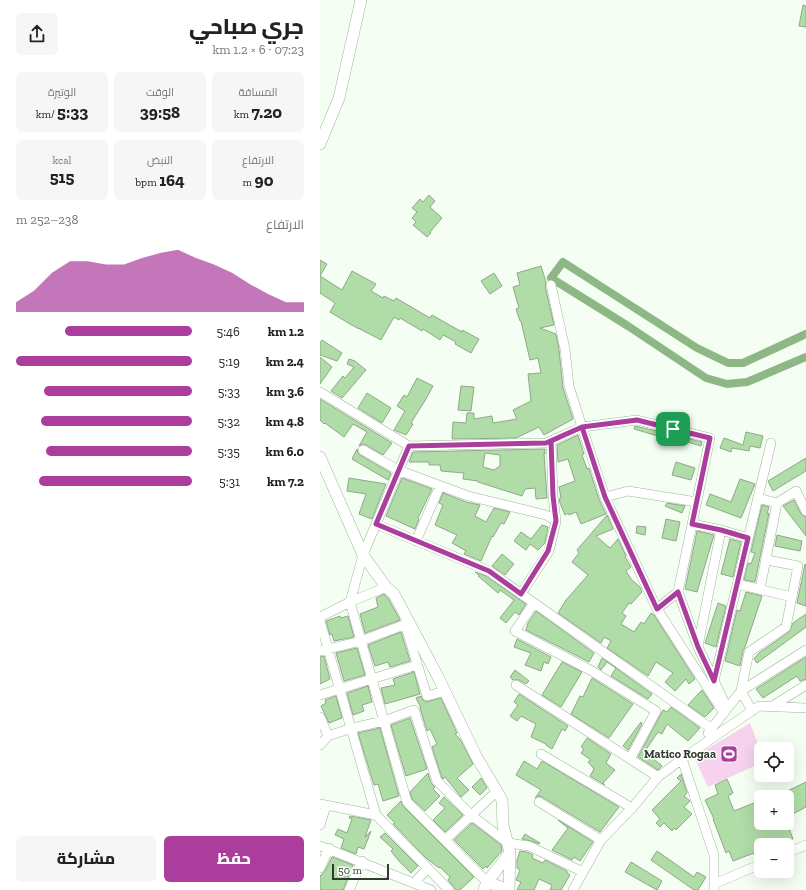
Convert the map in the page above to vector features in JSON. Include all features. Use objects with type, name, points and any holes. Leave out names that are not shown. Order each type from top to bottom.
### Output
[{"type":"street","points":[[320,144],[339,98],[361,0]]},
{"type":"street","points":[[551,285],[565,349],[569,386],[605,497],[657,609],[725,711]]},
{"type":"street","points":[[320,392],[409,446],[546,443],[582,427],[637,420],[710,438],[678,592],[698,647],[714,681],[725,711]]},
{"type":"street","points":[[521,594],[548,551],[556,521],[553,496],[551,441]]},
{"type":"street","points":[[714,681],[771,443]]},
{"type":"street","points":[[320,457],[364,555],[386,587],[394,594],[407,624],[445,691],[476,756],[502,800],[503,825],[509,848],[509,890],[486,886],[445,840],[407,802],[350,602],[364,555],[409,446]]},
{"type":"street","points":[[363,450],[398,470],[440,486],[468,496],[546,515],[556,521]]},
{"type":"street","points":[[416,541],[440,486]]},
{"type":"street","points":[[605,497],[628,491],[697,502]]},
{"type":"street","points":[[758,498],[777,503],[796,491],[806,511]]},
{"type":"street","points":[[760,590],[777,503]]},
{"type":"street","points":[[376,524],[489,571],[712,729]]},
{"type":"street","points":[[692,524],[721,530],[748,538]]},
{"type":"street","points":[[698,647],[721,530]]},
{"type":"street","points":[[752,711],[741,691],[749,652],[786,627],[798,566],[767,560]]},
{"type":"street","points":[[737,584],[792,597]]},
{"type":"street","points":[[320,617],[350,602],[386,587]]},
{"type":"street","points":[[657,609],[678,592]]},
{"type":"street","points":[[534,603],[515,631],[592,671],[656,711],[630,759]]},
{"type":"street","points":[[320,622],[324,650],[340,688],[376,815],[449,890]]},
{"type":"street","points":[[324,650],[361,641],[407,624]]},
{"type":"street","points":[[407,624],[417,665],[427,696],[445,691]]},
{"type":"street","points":[[698,748],[741,691],[806,650]]},
{"type":"street","points":[[320,694],[372,680],[417,665]]},
{"type":"street","points":[[516,685],[658,777]]},
{"type":"street","points":[[771,707],[806,685]]},
{"type":"street","points":[[573,890],[601,840],[632,808],[658,777],[759,706],[806,708]]},
{"type":"street","points":[[320,745],[328,736],[352,728],[384,721],[414,710],[437,781],[471,815],[509,848],[529,846],[583,872]]},
{"type":"street","points":[[320,717],[328,736]]},
{"type":"street","points":[[540,754],[632,808]]},
{"type":"street","points":[[682,759],[714,855],[714,887],[754,867]]},
{"type":"street","points":[[445,840],[497,791]]},
{"type":"street","points":[[538,802],[601,840]]},
{"type":"street","points":[[320,824],[323,805],[376,815]]},
{"type":"street","points":[[794,850],[806,845]]},
{"type":"street","points":[[320,868],[324,847],[431,890]]},
{"type":"street","points":[[486,886],[509,848]]},
{"type":"street","points":[[350,890],[362,862]]},
{"type":"street","points":[[414,883],[428,868]]},
{"type":"shaded area","name":"Matico Rogaa","points":[[750,723],[757,742],[754,742],[754,766],[708,787],[694,757]]},
{"type":"building","points":[[803,5],[806,6],[806,27],[799,26]]},
{"type":"building","points":[[429,195],[435,201],[430,207],[442,218],[427,237],[413,225],[416,222],[412,218],[417,212],[412,208],[420,199],[423,202]]},
{"type":"building","points":[[320,260],[327,264],[320,276]]},
{"type":"building","points":[[541,266],[546,282],[545,286],[554,325],[540,328],[556,334],[563,388],[573,419],[544,435],[539,427],[516,438],[452,439],[453,422],[466,423],[467,413],[474,413],[474,419],[492,416],[493,423],[517,419],[513,410],[531,401],[528,374],[541,373],[538,358],[530,360],[521,321],[516,309],[519,308],[513,287],[520,285],[517,273]]},
{"type":"building","points":[[352,271],[376,284],[371,291],[383,298],[384,296],[394,301],[396,298],[430,318],[432,315],[462,332],[462,330],[479,339],[471,353],[443,335],[440,340],[423,329],[422,331],[400,318],[399,320],[394,317],[381,340],[330,312],[335,303],[320,293],[320,276],[342,290]]},
{"type":"building","points":[[494,273],[502,286],[490,294],[481,281]]},
{"type":"building","points":[[322,340],[342,353],[337,361],[320,355],[320,343]]},
{"type":"building","points":[[320,357],[332,367],[320,384]]},
{"type":"building","points":[[349,359],[355,361],[366,370],[342,398],[331,391],[343,376],[345,378],[354,367],[347,364]]},
{"type":"building","points":[[417,378],[433,386],[411,423],[413,424],[406,435],[394,430],[405,411],[397,406],[404,395],[407,397]]},
{"type":"building","points":[[461,386],[474,387],[471,411],[458,410]]},
{"type":"building","points":[[367,393],[391,408],[382,423],[358,408]]},
{"type":"building","points":[[320,399],[392,443],[383,455],[366,445],[363,444],[359,446],[367,432],[353,424],[344,437],[320,420]]},
{"type":"building","points":[[635,426],[669,434],[668,439],[634,429]]},
{"type":"building","points":[[746,432],[763,436],[760,448],[750,446],[749,451],[732,448],[731,452],[720,448],[724,438],[743,445]]},
{"type":"building","points":[[578,435],[584,454],[582,455],[587,469],[589,468],[599,499],[606,514],[581,524],[576,512],[565,515],[560,503],[559,499],[561,498],[559,487],[575,481],[568,459],[558,462],[557,445]]},
{"type":"building","points":[[682,437],[702,442],[701,446],[681,440]]},
{"type":"building","points":[[357,449],[360,455],[391,473],[388,480],[352,459]]},
{"type":"building","points":[[545,449],[547,498],[536,499],[535,488],[525,489],[522,496],[478,481],[463,479],[464,473],[441,471],[440,465],[429,465],[429,462],[409,462],[413,452]],"holes":[[[485,453],[500,455],[500,466],[494,470],[483,467]]]},
{"type":"building","points":[[806,458],[806,471],[773,491],[768,481]]},
{"type":"building","points":[[676,462],[695,468],[691,480],[672,475]]},
{"type":"building","points":[[349,478],[386,484],[372,519],[359,514],[366,494],[347,491]]},
{"type":"building","points":[[402,478],[432,489],[418,518],[419,519],[415,529],[386,516]]},
{"type":"building","points":[[740,479],[755,484],[741,518],[706,505],[710,494],[731,502]]},
{"type":"building","points":[[443,493],[466,502],[480,505],[475,516],[486,522],[494,508],[510,512],[504,524],[501,523],[493,537],[492,536],[481,561],[464,554],[466,551],[452,543],[457,535],[435,525],[443,505],[439,503]]},
{"type":"building","points":[[794,500],[801,514],[806,517],[806,536],[783,506]]},
{"type":"building","points":[[667,503],[685,506],[682,513],[665,506]]},
{"type":"building","points":[[762,505],[769,507],[767,514],[769,513],[755,582],[744,580],[748,563],[751,564],[755,553],[751,552]]},
{"type":"building","points":[[607,515],[613,529],[596,536],[610,548],[618,539],[626,556],[625,557],[631,567],[626,571],[631,579],[640,587],[642,592],[631,604],[629,603],[622,613],[626,616],[621,624],[634,632],[641,622],[644,624],[651,613],[654,615],[695,679],[689,684],[686,679],[675,691],[665,682],[673,673],[656,662],[648,676],[607,648],[611,641],[604,637],[601,643],[558,613],[566,600],[588,575],[572,562],[579,553],[577,550]]},
{"type":"building","points":[[666,519],[680,522],[676,541],[662,538]]},
{"type":"building","points":[[542,525],[548,527],[545,543],[538,550],[530,544],[526,550],[514,541],[521,532],[531,539]]},
{"type":"building","points":[[637,526],[646,527],[645,535],[636,533]]},
{"type":"building","points":[[697,531],[714,535],[697,592],[685,589]]},
{"type":"building","points":[[777,535],[802,541],[800,551],[775,546]]},
{"type":"building","points":[[730,539],[741,542],[733,577],[721,574]]},
{"type":"building","points":[[502,554],[514,564],[505,575],[492,566]]},
{"type":"building","points":[[805,564],[806,565],[806,606],[797,603]]},
{"type":"building","points":[[475,572],[486,576],[526,604],[519,615],[515,612],[506,623],[500,618],[514,600],[500,590],[498,593]]},
{"type":"building","points":[[746,592],[762,596],[743,651],[740,666],[725,661],[737,610],[740,611]]},
{"type":"building","points":[[384,594],[388,598],[400,620],[365,633],[360,614],[378,607],[376,598]]},
{"type":"building","points":[[718,603],[726,606],[716,647],[705,643]]},
{"type":"building","points":[[536,611],[594,653],[589,662],[526,630],[528,623]]},
{"type":"building","points":[[806,614],[806,627],[757,663],[754,659],[759,653],[789,632],[793,623]]},
{"type":"building","points":[[340,616],[341,618],[348,616],[354,637],[334,641],[332,634],[330,635],[326,621]]},
{"type":"building","points":[[401,632],[410,661],[390,667],[388,662],[375,666],[368,645]]},
{"type":"building","points":[[517,639],[551,657],[548,664],[544,662],[541,671],[525,665],[531,653],[514,647]]},
{"type":"building","points":[[357,648],[365,675],[344,681],[336,653]]},
{"type":"building","points":[[324,656],[330,679],[320,684],[320,657]]},
{"type":"building","points":[[806,657],[806,679],[800,681],[797,676],[763,698],[756,689]]},
{"type":"building","points":[[602,658],[616,668],[607,662],[601,670],[598,667]]},
{"type":"building","points":[[562,662],[582,672],[561,707],[542,695]]},
{"type":"building","points":[[616,668],[652,694],[648,699],[611,676]]},
{"type":"building","points":[[515,670],[529,681],[526,684],[519,680],[513,680],[510,677]]},
{"type":"building","points":[[414,672],[420,694],[385,704],[381,688],[395,685],[393,679]]},
{"type":"building","points":[[592,678],[633,704],[609,738],[571,714],[580,696],[583,697]]},
{"type":"building","points":[[368,686],[372,702],[362,705],[364,711],[353,715],[347,693]]},
{"type":"building","points":[[702,690],[714,708],[705,717],[688,705]]},
{"type":"building","points":[[519,694],[568,726],[565,731],[562,729],[552,749],[546,744],[531,737],[536,724],[521,716],[517,721],[510,716],[518,705],[514,702]]},
{"type":"building","points":[[336,696],[342,718],[329,723],[321,706],[326,703],[325,700]]},
{"type":"building","points":[[421,696],[426,702],[441,698],[457,733],[455,734],[460,739],[473,764],[457,778],[469,790],[461,797],[445,777],[443,779],[442,778],[432,747],[437,744],[430,729],[427,731],[421,708],[416,698]]},
{"type":"building","points":[[671,707],[700,728],[688,741],[667,724],[662,734],[658,732],[645,751],[662,766],[658,770],[638,757],[663,710],[667,712]]},
{"type":"building","points":[[410,718],[427,769],[406,776],[391,725]]},
{"type":"building","points":[[641,722],[642,724],[628,750],[623,746]]},
{"type":"building","points":[[380,728],[399,796],[383,801],[378,784],[374,785],[358,733]]},
{"type":"building","points":[[587,738],[611,754],[606,763],[615,770],[603,783],[605,785],[590,776],[594,769],[588,762],[591,760],[581,753],[584,749],[581,747]]},
{"type":"building","points":[[524,761],[537,769],[542,761],[619,807],[600,832],[542,797],[539,796],[535,798],[541,790],[516,775]]},
{"type":"building","points":[[428,773],[431,783],[435,787],[433,789],[440,796],[425,811],[412,799],[410,792]]},
{"type":"building","points":[[681,774],[687,793],[684,796],[690,801],[684,807],[692,814],[676,830],[674,828],[672,831],[664,823],[660,827],[656,823],[660,819],[652,810],[681,781],[677,778]]},
{"type":"building","points":[[481,778],[487,788],[480,795],[472,787]]},
{"type":"building","points":[[727,779],[733,793],[728,796],[734,811],[754,803],[754,830],[790,830],[793,838],[754,838],[754,853],[733,861],[729,851],[726,853],[714,819],[705,800],[718,794],[715,785]]},
{"type":"building","points":[[806,782],[806,807],[794,813],[794,790],[789,790]]},
{"type":"building","points":[[444,797],[463,815],[445,832],[433,820],[445,808],[439,803]]},
{"type":"building","points":[[401,801],[403,806],[474,877],[460,890],[456,890],[448,880],[450,877],[440,867],[439,868],[426,858],[393,824],[395,823],[387,815]]},
{"type":"building","points":[[350,816],[371,820],[365,837],[371,831],[364,849],[358,847],[356,854],[341,848],[344,839],[335,835],[338,829],[347,833],[352,819],[349,818]]},
{"type":"building","points":[[558,820],[593,842],[580,861],[574,857],[572,860],[552,850],[568,828]]},
{"type":"building","points":[[472,823],[501,845],[502,851],[487,868],[486,866],[483,869],[454,840]]},
{"type":"building","points":[[385,833],[418,866],[411,873],[391,851],[393,849],[380,837]]},
{"type":"building","points":[[525,834],[540,843],[522,839]]},
{"type":"building","points":[[520,851],[533,855],[532,858],[543,863],[545,860],[567,871],[570,875],[561,890],[550,890],[552,885],[539,879],[534,890],[517,890],[521,882],[516,880],[520,870],[517,868],[517,860]]},
{"type":"building","points":[[657,851],[694,877],[697,872],[706,877],[698,890],[694,890],[651,860]]},
{"type":"building","points":[[332,857],[353,865],[343,890],[320,890],[320,876],[325,871]]},
{"type":"building","points":[[631,862],[662,881],[657,890],[625,872]]},
{"type":"waterway","points":[[806,334],[743,363],[728,363],[697,348],[563,262],[551,278],[628,326],[706,378],[727,384],[747,382],[806,357]]},
{"type":"place","name":"Matico Rogaa","points":[[729,754]]},
{"type":"route","points":[[673,429],[637,420],[582,427],[551,441],[553,496],[556,521],[548,551],[521,594],[489,571],[376,524],[409,446],[546,443],[582,427],[605,497],[657,609],[678,592],[698,647],[714,681],[748,538],[721,530],[692,524],[710,438],[673,429]]}]
